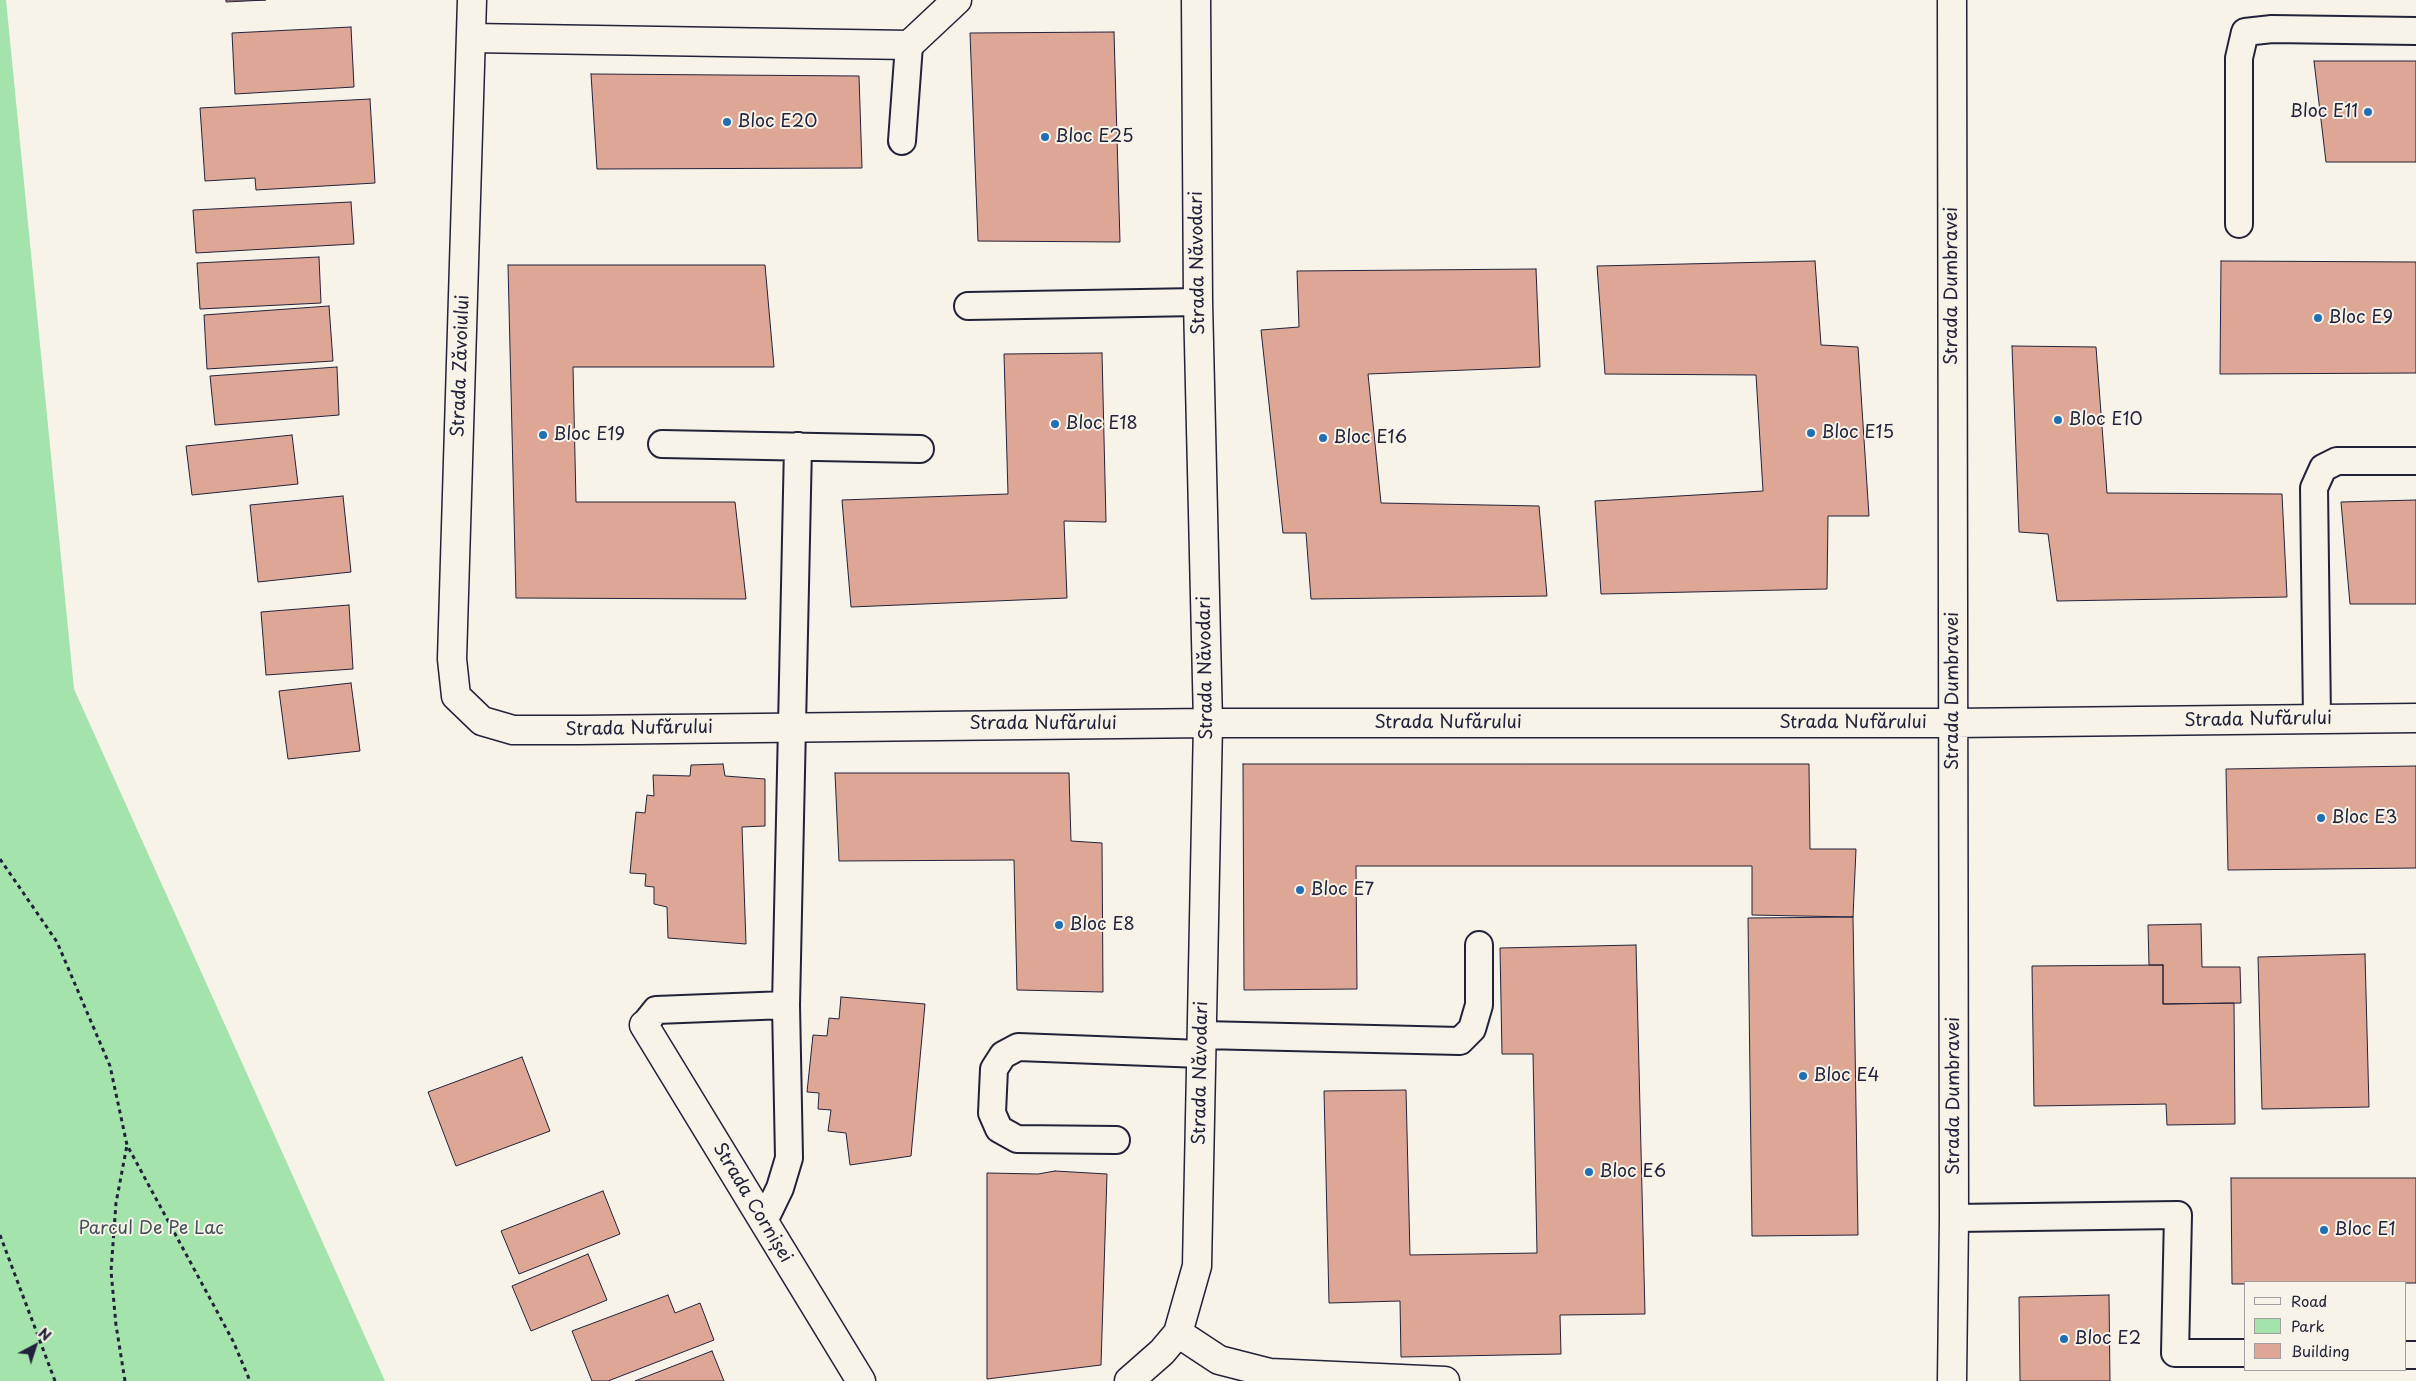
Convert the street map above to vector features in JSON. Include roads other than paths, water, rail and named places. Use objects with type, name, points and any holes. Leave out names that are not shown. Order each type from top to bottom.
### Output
[{"type":"street","name":"Strada Zăvoiului","points":[[472,0],[452,659],[456,696],[482,721]]},
{"type":"street","points":[[472,38],[909,45],[958,0]]},
{"type":"street","name":"Strada Năvodari","points":[[1132,1380],[1162,1352],[1178,1333],[1197,1266],[1208,723],[1198,302],[1196,0]]},
{"type":"street","name":"Strada Dumbravei","points":[[1952,0],[1954,1218],[1952,1381]]},
{"type":"street","name":"Strada Nufărului","points":[[482,721],[513,730],[1208,723],[1953,723],[2416,718]]},
{"type":"street","name":"Strada Cornișei","points":[[644,1026],[861,1381]]},
{"type":"street","points":[[1178,1333],[1219,1360],[1270,1373],[1445,1381]]},
{"type":"lane","points":[[2240,224],[2239,58],[2245,32],[2272,29],[2416,31]]},
{"type":"lane","points":[[902,141],[909,45]]},
{"type":"lane","points":[[968,306],[1198,302]]},
{"type":"lane","points":[[662,444],[920,449]]},
{"type":"lane","points":[[764,1221],[780,1188],[789,1158],[786,1005],[798,446]]},
{"type":"lane","points":[[2317,719],[2314,488],[2322,468],[2337,461],[2416,461]]},
{"type":"lane","points":[[1116,1140],[1017,1139],[999,1129],[992,1114],[994,1069],[1003,1055],[1018,1047],[1460,1041],[1472,1029],[1479,1005],[1479,945]]},
{"type":"lane","points":[[644,1026],[656,1010],[786,1005]]},
{"type":"lane","points":[[1954,1218],[2178,1215],[2175,1353],[2244,1354]]},
{"type":"place","name":"Bloc E11","points":[[2368,112]]},
{"type":"place","name":"Bloc E20","points":[[727,122]]},
{"type":"place","name":"Bloc E25","points":[[1045,137]]},
{"type":"place","name":"Bloc E9","points":[[2318,318]]},
{"type":"place","name":"Bloc E10","points":[[2058,420]]},
{"type":"place","name":"Bloc E18","points":[[1055,424]]},
{"type":"place","name":"Bloc E15","points":[[1811,433]]},
{"type":"place","name":"Bloc E19","points":[[543,435]]},
{"type":"place","name":"Bloc E16","points":[[1323,438]]},
{"type":"place","name":"Bloc E3","points":[[2321,818]]},
{"type":"place","name":"Bloc E7","points":[[1300,890]]},
{"type":"place","name":"Bloc E8","points":[[1059,925]]},
{"type":"place","name":"Bloc E4","points":[[1803,1076]]},
{"type":"place","name":"Bloc E6","points":[[1589,1172]]},
{"type":"place","name":"Bloc E1","points":[[2324,1230]]},
{"type":"place","name":"Bloc E2","points":[[2064,1339]]},
{"type":"park label","name":"Parcul De Pe Lac","points":[[151,1229]]}]
